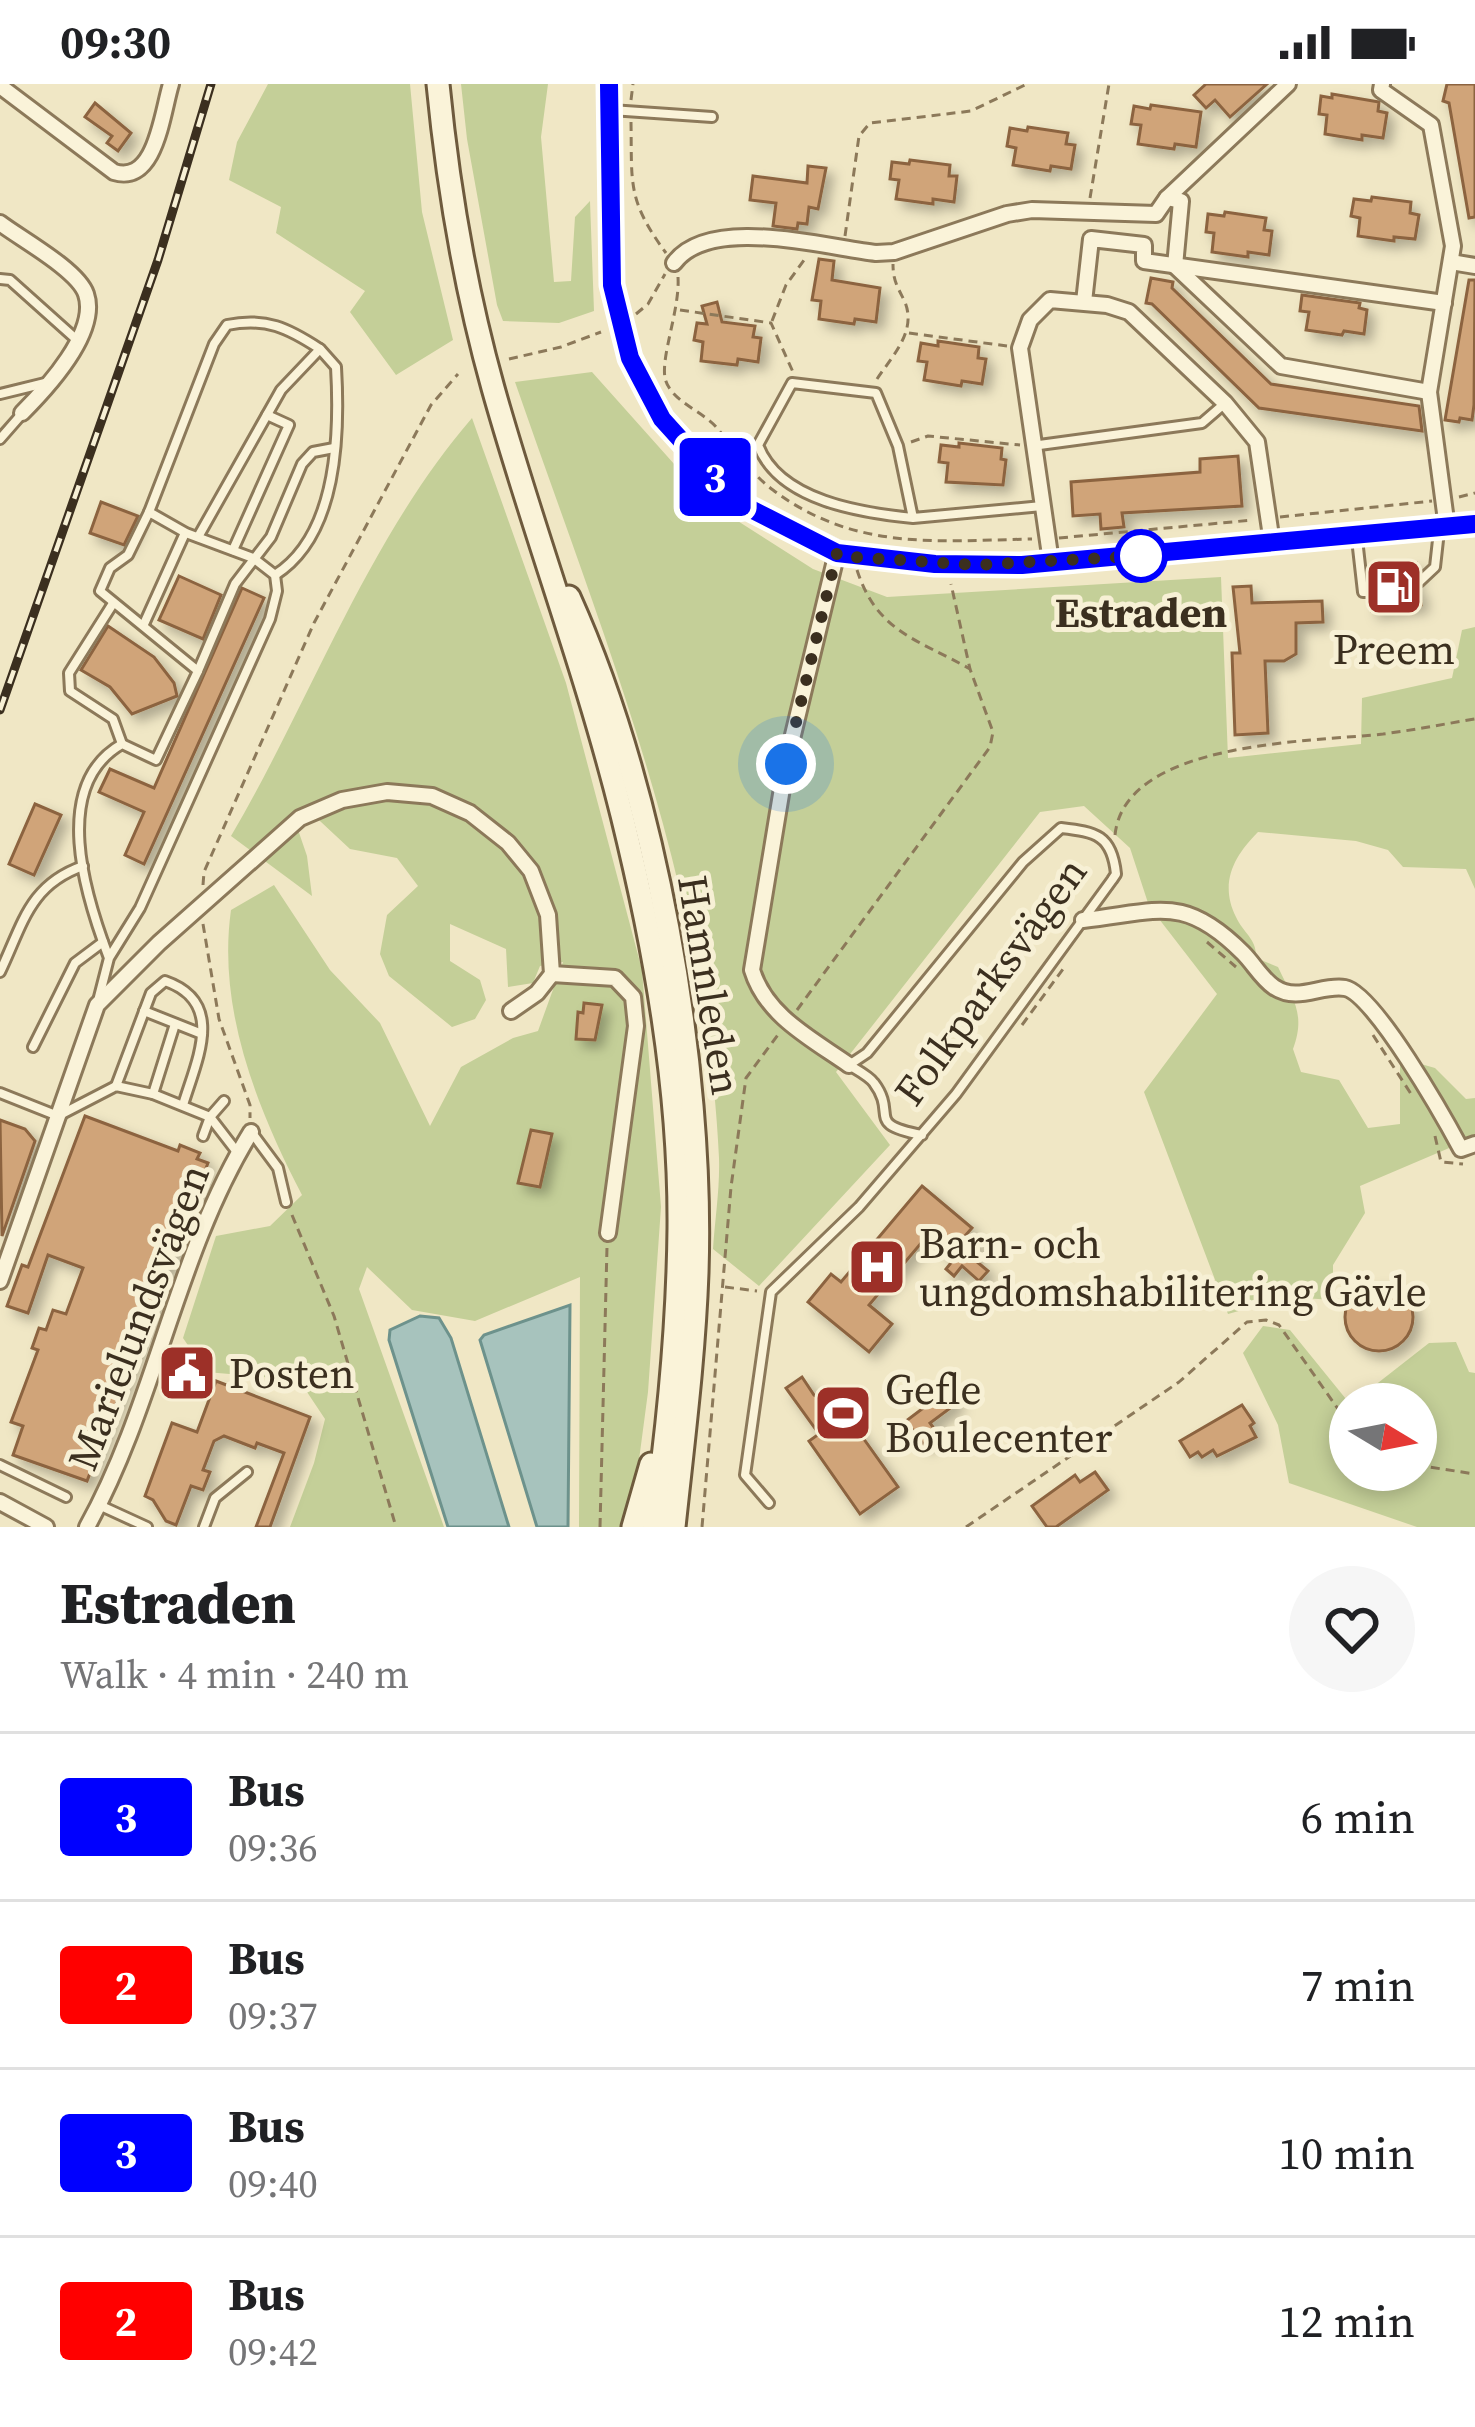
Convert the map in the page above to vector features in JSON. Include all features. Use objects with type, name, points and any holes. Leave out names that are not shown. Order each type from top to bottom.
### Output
[{"type":"main road","name":"Hamnleden","points":[[438,84],[446,171],[472,308],[603,745],[642,900],[657,986],[671,1090],[679,1225],[670,1400],[654,1527]]},
{"type":"main road","name":"Hamnleden","points":[[535,521],[610,705],[659,894],[687,1065],[697,1227],[693,1350],[672,1527]]},
{"type":"main road","name":"Hamnleden","points":[[633,1527],[670,1400]]},
{"type":"street","points":[[0,86],[114,172],[125,175],[138,172],[148,159],[171,84]]},
{"type":"street","points":[[609,84],[612,285],[630,358],[662,419],[737,502],[845,555],[975,565],[1475,524]]},
{"type":"street","points":[[674,263],[695,244],[718,238],[894,252],[1032,210],[1156,214],[1167,198],[1288,84]]},
{"type":"street","points":[[1382,84],[1381,90],[1431,125],[1453,246],[1429,392],[1444,499],[1443,528]]},
{"type":"street","points":[[1167,198],[1181,201],[1175,266]]},
{"type":"street","points":[[1084,302],[1092,212]]},
{"type":"street","points":[[0,223],[66,270],[86,292],[87,313],[77,340],[54,381],[22,413]]},
{"type":"street","points":[[1091,239],[1144,245],[1144,262],[1444,303]]},
{"type":"street","points":[[1451,262],[1475,266]]},
{"type":"street","points":[[1175,266],[1281,366],[1429,392]]},
{"type":"street","points":[[1051,562],[1020,348],[1030,320],[1050,300],[1129,312],[1225,403],[1257,442],[1272,543]]},
{"type":"street","name":"Folkparksvägen","points":[[845,555],[786,764],[752,970],[761,998],[850,1065]]},
{"type":"street","points":[[0,1280],[6,1241],[98,1005],[300,818],[342,800],[387,792],[432,796],[470,814],[508,843],[530,872],[548,915],[552,974],[537,994],[511,1011]]},
{"type":"street","points":[[1083,920],[1180,910],[1222,936],[1280,991],[1300,994],[1346,988],[1372,1004],[1435,1100],[1461,1150],[1475,1144]]},
{"type":"street","points":[[552,974],[615,977],[633,997],[636,1026],[608,1233]]},
{"type":"street","name":"Marielundsvägen","points":[[87,1527],[154,1371],[210,1212],[251,1132]]},
{"type":"street","points":[[0,1502],[46,1527]]},
{"type":"lane","points":[[609,110],[712,117]]},
{"type":"lane","points":[[0,279],[10,280],[77,340]]},
{"type":"lane","points":[[198,671],[100,591],[110,568],[128,554],[149,512],[214,344],[227,325],[245,321],[286,327],[320,349],[336,367],[330,488],[296,561],[275,574]]},
{"type":"lane","points":[[198,537],[281,390],[320,349]]},
{"type":"lane","points":[[0,394],[54,381]]},
{"type":"lane","points":[[914,518],[898,446],[876,394],[792,383],[758,446],[764,461],[790,483],[864,513],[914,518],[1043,506]]},
{"type":"lane","points":[[1032,446],[1202,423],[1225,403]]},
{"type":"lane","points":[[0,439],[22,413]]},
{"type":"lane","points":[[233,550],[289,425],[267,415]]},
{"type":"lane","points":[[112,605],[69,673],[70,691],[113,718],[122,744],[156,760],[235,584],[271,537],[302,464],[313,452],[334,448]]},
{"type":"lane","points":[[98,1005],[109,958],[140,908],[270,619],[277,591],[275,574],[253,558],[186,533],[149,512]]},
{"type":"lane","points":[[1419,582],[1435,567],[1443,528]]},
{"type":"lane","points":[[143,624],[186,533]]},
{"type":"lane","points":[[1357,537],[1364,592],[1370,592]]},
{"type":"lane","points":[[109,958],[82,866],[79,805],[101,756],[122,744]]},
{"type":"lane","name":"Folkparksvägen","points":[[1061,828],[1094,831],[1114,852],[1116,874],[1083,920],[997,1041],[922,1135],[894,1130],[887,1124],[874,1083],[850,1065],[867,1053],[1024,862],[1061,828]]},
{"type":"lane","points":[[0,972],[40,889],[58,874],[82,866]]},
{"type":"lane","points":[[33,1047],[75,962],[103,942]]},
{"type":"lane","points":[[116,1087],[151,993],[165,981],[189,989],[200,1007],[202,1034],[183,1105]]},
{"type":"lane","points":[[144,1011],[202,1034]]},
{"type":"lane","points":[[153,1094],[176,1024]]},
{"type":"lane","points":[[0,1093],[58,1117],[116,1087],[153,1094],[210,1117],[238,1153]]},
{"type":"lane","points":[[203,1136],[210,1117],[224,1101]]},
{"type":"lane","points":[[251,1132],[278,1168],[286,1202]]},
{"type":"lane","points":[[769,1504],[745,1475],[770,1292],[859,1207],[922,1135]]},
{"type":"lane","points":[[0,1465],[66,1497]]},
{"type":"lane","points":[[204,1527],[215,1498],[248,1472]]},
{"type":"lane","points":[[99,1505],[147,1527]]},
{"type":"path","points":[[633,84],[632,191],[642,220],[674,263],[678,310],[665,382],[718,428],[741,460],[773,490],[836,528],[865,535],[946,540],[1048,538],[1474,496]]},
{"type":"path","points":[[1009,84],[1013,91]]},
{"type":"path","points":[[843,249],[859,136],[870,122],[971,112],[1027,84]]},
{"type":"path","points":[[1092,212],[1109,84]]},
{"type":"path","points":[[797,382],[771,323],[786,285],[814,245]]},
{"type":"path","points":[[869,391],[908,333],[907,306],[892,281],[894,252]]},
{"type":"path","points":[[634,316],[648,304],[674,263]]},
{"type":"path","points":[[678,310],[771,323]]},
{"type":"path","points":[[508,359],[601,332]]},
{"type":"path","points":[[908,333],[1020,348]]},
{"type":"path","points":[[251,1132],[250,1105],[219,1018],[200,906],[204,872],[314,623],[430,405],[458,374]]},
{"type":"path","points":[[898,446],[928,436],[1032,446]]},
{"type":"path","points":[[845,555],[881,620],[970,668]]},
{"type":"path","points":[[702,1527],[731,1187],[746,1078],[990,747],[993,732],[970,668],[951,584]]},
{"type":"path","points":[[1114,852],[1119,812],[1131,799],[1154,781],[1211,753],[1475,719]]},
{"type":"path","points":[[1198,935],[1243,974]]},
{"type":"path","points":[[1022,1024],[1073,954]]},
{"type":"path","points":[[1371,1031],[1420,1106]]},
{"type":"path","points":[[1436,1130],[1435,1147],[1441,1162],[1460,1166],[1475,1160]]},
{"type":"path","points":[[286,1202],[334,1316],[396,1527]]},
{"type":"path","points":[[600,1527],[608,1233]]},
{"type":"path","points":[[723,1287],[770,1292]]},
{"type":"path","points":[[966,1527],[1179,1382],[1247,1322],[1279,1324],[1329,1396]]},
{"type":"path","points":[[1437,1468],[1475,1474]]},
{"type":"green space","points":[[268,84],[410,84],[422,212],[453,340],[396,375],[350,312],[365,291],[276,233],[281,207],[229,180],[237,142]]},
{"type":"green space","points":[[461,84],[548,84],[541,137],[554,282],[571,281],[575,217],[590,201],[594,311],[559,323],[503,321],[467,139]]},
{"type":"green space","points":[[592,372],[708,502],[813,569],[887,597],[1221,577],[1228,758],[1361,744],[1362,698],[1452,678],[1462,630],[1475,627],[1475,889],[1466,869],[1403,867],[1388,850],[1356,841],[1258,832],[1236,860],[1229,881],[1231,905],[1252,941],[1256,958],[1278,967],[1293,998],[1298,1026],[1293,1049],[1301,1072],[1339,1080],[1368,1128],[1400,1124],[1400,1058],[1435,1068],[1466,1099],[1475,1098],[1475,1137],[1360,1186],[1365,1213],[1333,1265],[1333,1300],[1289,1297],[1228,1314],[1144,1092],[1217,994],[1149,906],[1130,848],[1084,806],[1040,812],[836,1072],[890,1145],[759,1286],[713,1249],[719,1158],[710,1056],[672,859],[615,668],[515,382]]},
{"type":"green space","points":[[472,418],[566,683],[642,970],[661,1207],[648,1392],[635,1490],[624,1527],[579,1527],[580,1277],[475,1321],[412,1310],[367,1267],[359,1289],[444,1527],[290,1527],[325,1419],[299,1380],[206,1372],[183,1338],[216,1236],[270,1226],[302,1195],[256,1093],[235,1021],[228,947],[231,910],[274,885],[330,970],[380,1023],[430,1126],[461,1067],[513,1038],[538,1031],[563,962],[540,966],[533,983],[508,987],[506,949],[450,924],[450,961],[480,980],[486,1000],[475,1019],[452,1027],[389,976],[380,954],[387,915],[418,886],[397,858],[350,849],[306,808],[294,818],[307,856],[312,896],[231,836],[371,567],[401,515]]},
{"type":"green space","points":[[1263,1326],[1290,1330],[1333,1383],[1329,1383],[1329,1491],[1437,1491],[1437,1383],[1378,1383],[1429,1343],[1456,1342],[1469,1372],[1475,1373],[1475,1527],[1417,1527],[1289,1483],[1278,1425],[1243,1353]]},
{"type":"water","points":[[570,1305],[568,1527],[537,1527],[480,1340]]},
{"type":"water","points":[[420,1316],[439,1318],[451,1338],[509,1527],[448,1527],[389,1340],[390,1330]]},
{"type":"building","points":[[1206,84],[1267,84],[1230,117],[1215,100],[1206,108],[1194,95]]},
{"type":"building","points":[[1447,84],[1475,84],[1475,217],[1469,218],[1449,103],[1443,101]]},
{"type":"building","points":[[1332,94],[1379,102],[1378,111],[1387,113],[1383,138],[1325,134],[1327,115],[1319,114],[1321,96],[1332,98]]},
{"type":"building","points":[[95,103],[131,133],[118,151],[107,143],[112,136],[85,117]]},
{"type":"building","points":[[1151,105],[1201,112],[1196,147],[1138,144],[1141,125],[1131,124],[1134,106],[1150,109]]},
{"type":"building","points":[[1028,127],[1068,133],[1066,144],[1075,145],[1071,169],[1013,165],[1016,148],[1007,146],[1010,128],[1027,131]]},
{"type":"building","points":[[910,160],[950,165],[949,176],[957,176],[954,202],[896,199],[899,180],[890,179],[892,162],[909,164]]},
{"type":"building","points":[[808,166],[826,168],[818,209],[809,207],[807,224],[798,223],[797,229],[773,226],[776,203],[750,200],[753,176],[807,183]]},
{"type":"building","points":[[1372,197],[1411,202],[1410,213],[1419,215],[1415,239],[1358,236],[1360,218],[1351,216],[1354,199],[1371,201]]},
{"type":"building","points":[[1225,212],[1266,218],[1264,230],[1272,231],[1269,255],[1212,252],[1214,233],[1206,232],[1208,214],[1224,216]]},
{"type":"building","points":[[819,259],[834,261],[832,280],[880,288],[876,322],[819,319],[821,301],[812,300]]},
{"type":"building","points":[[1151,278],[1173,282],[1172,288],[1271,384],[1419,406],[1422,431],[1259,408],[1146,303]]},
{"type":"building","points":[[1469,280],[1475,280],[1474,405],[1472,420],[1460,418],[1459,422],[1445,420]]},
{"type":"building","points":[[1302,295],[1360,303],[1359,308],[1367,310],[1364,334],[1306,330],[1309,312],[1300,311]]},
{"type":"building","points":[[717,302],[722,322],[755,326],[753,337],[761,338],[758,362],[701,361],[703,342],[694,340],[697,323],[707,324],[702,306]]},
{"type":"building","points":[[938,341],[979,347],[978,358],[986,359],[982,384],[924,380],[927,362],[918,361],[921,343],[938,346]]},
{"type":"building","points":[[959,443],[1002,448],[1001,459],[1006,460],[1003,485],[946,482],[948,463],[939,462],[941,445],[959,447]]},
{"type":"building","points":[[1238,456],[1242,506],[1122,513],[1124,527],[1101,529],[1100,514],[1073,516],[1071,482],[1200,472],[1200,459]]},
{"type":"building","points":[[101,502],[138,516],[124,545],[90,533]]},
{"type":"building","name":"Preem","points":[[1416,563],[1411,583],[1419,590],[1421,605],[1372,611],[1370,600],[1377,591],[1370,584],[1369,569]]},
{"type":"building","points":[[179,576],[221,595],[203,639],[159,620]]},
{"type":"building","points":[[1251,586],[1252,603],[1322,601],[1323,622],[1296,623],[1296,654],[1284,661],[1265,661],[1268,733],[1235,735],[1232,653],[1240,653],[1233,587]]},
{"type":"building","points":[[242,588],[264,598],[144,864],[125,855],[144,812],[99,792],[110,769],[154,788]]},
{"type":"building","points":[[108,626],[154,657],[174,683],[177,696],[132,714],[110,687],[81,670]]},
{"type":"building","points":[[35,804],[61,815],[34,875],[9,864]]},
{"type":"building","points":[[584,1003],[602,1005],[595,1040],[576,1039],[578,1012],[583,1013]]},
{"type":"building","points":[[85,1116],[178,1151],[180,1145],[200,1153],[197,1159],[208,1163],[87,1481],[13,1455],[23,1426],[11,1422],[38,1350],[32,1348],[39,1328],[46,1330],[53,1310],[66,1314],[83,1268],[48,1255],[28,1313],[7,1306],[22,1265],[28,1267]]},
{"type":"building","points":[[0,1120],[25,1129],[35,1141],[2,1236]]},
{"type":"building","points":[[531,1130],[552,1134],[540,1187],[518,1183]]},
{"type":"building","name":"Barn- och ungdomshabilitering Gävle","points":[[922,1186],[972,1228],[957,1245],[962,1250],[973,1237],[981,1243],[970,1256],[988,1271],[979,1281],[962,1266],[954,1276],[946,1269],[954,1259],[927,1236],[869,1305],[892,1324],[869,1352],[808,1302],[831,1274],[841,1282]]},
{"type":"building","points":[[1379,1283],[1403,1293],[1413,1317],[1403,1341],[1379,1351],[1355,1341],[1345,1317],[1355,1293]]},
{"type":"building","points":[[802,1377],[814,1395],[836,1406],[838,1420],[846,1414],[898,1487],[860,1514],[809,1441],[819,1434],[786,1388]]},
{"type":"building","points":[[216,1381],[310,1417],[270,1527],[256,1527],[284,1453],[257,1443],[255,1448],[224,1436],[214,1441],[203,1470],[210,1472],[203,1490],[191,1486],[176,1525],[166,1521],[145,1496],[172,1423],[197,1432]]},
{"type":"building","points":[[947,1390],[957,1403],[930,1423],[938,1434],[924,1445],[906,1421]]},
{"type":"building","points":[[1242,1405],[1254,1423],[1250,1426],[1256,1437],[1217,1456],[1213,1450],[1190,1457],[1180,1441]]},
{"type":"building","points":[[1095,1472],[1108,1490],[1056,1527],[1047,1527],[1032,1506],[1075,1475],[1080,1482]]},
{"type":"railway","points":[[0,710],[158,260],[211,84]]},
{"type":"bus line","name":"3","points":[[609,84],[612,285],[630,358],[662,419],[737,502],[837,553],[935,564],[1022,565],[1475,524]]},
{"type":"place","name":"Estraden","points":[[1141,556]]},
{"type":"place","name":"Preem","points":[[1394,587]]},
{"type":"place","name":"Barn- och ungdomshabilitering Gävle","points":[[877,1267]]},
{"type":"place","name":"Posten","points":[[187,1373]]},
{"type":"place","name":"Gefle Boulecenter","points":[[843,1413]]},
{"type":"route","points":[[786,764],[837,553],[975,565],[1141,556]]}]
